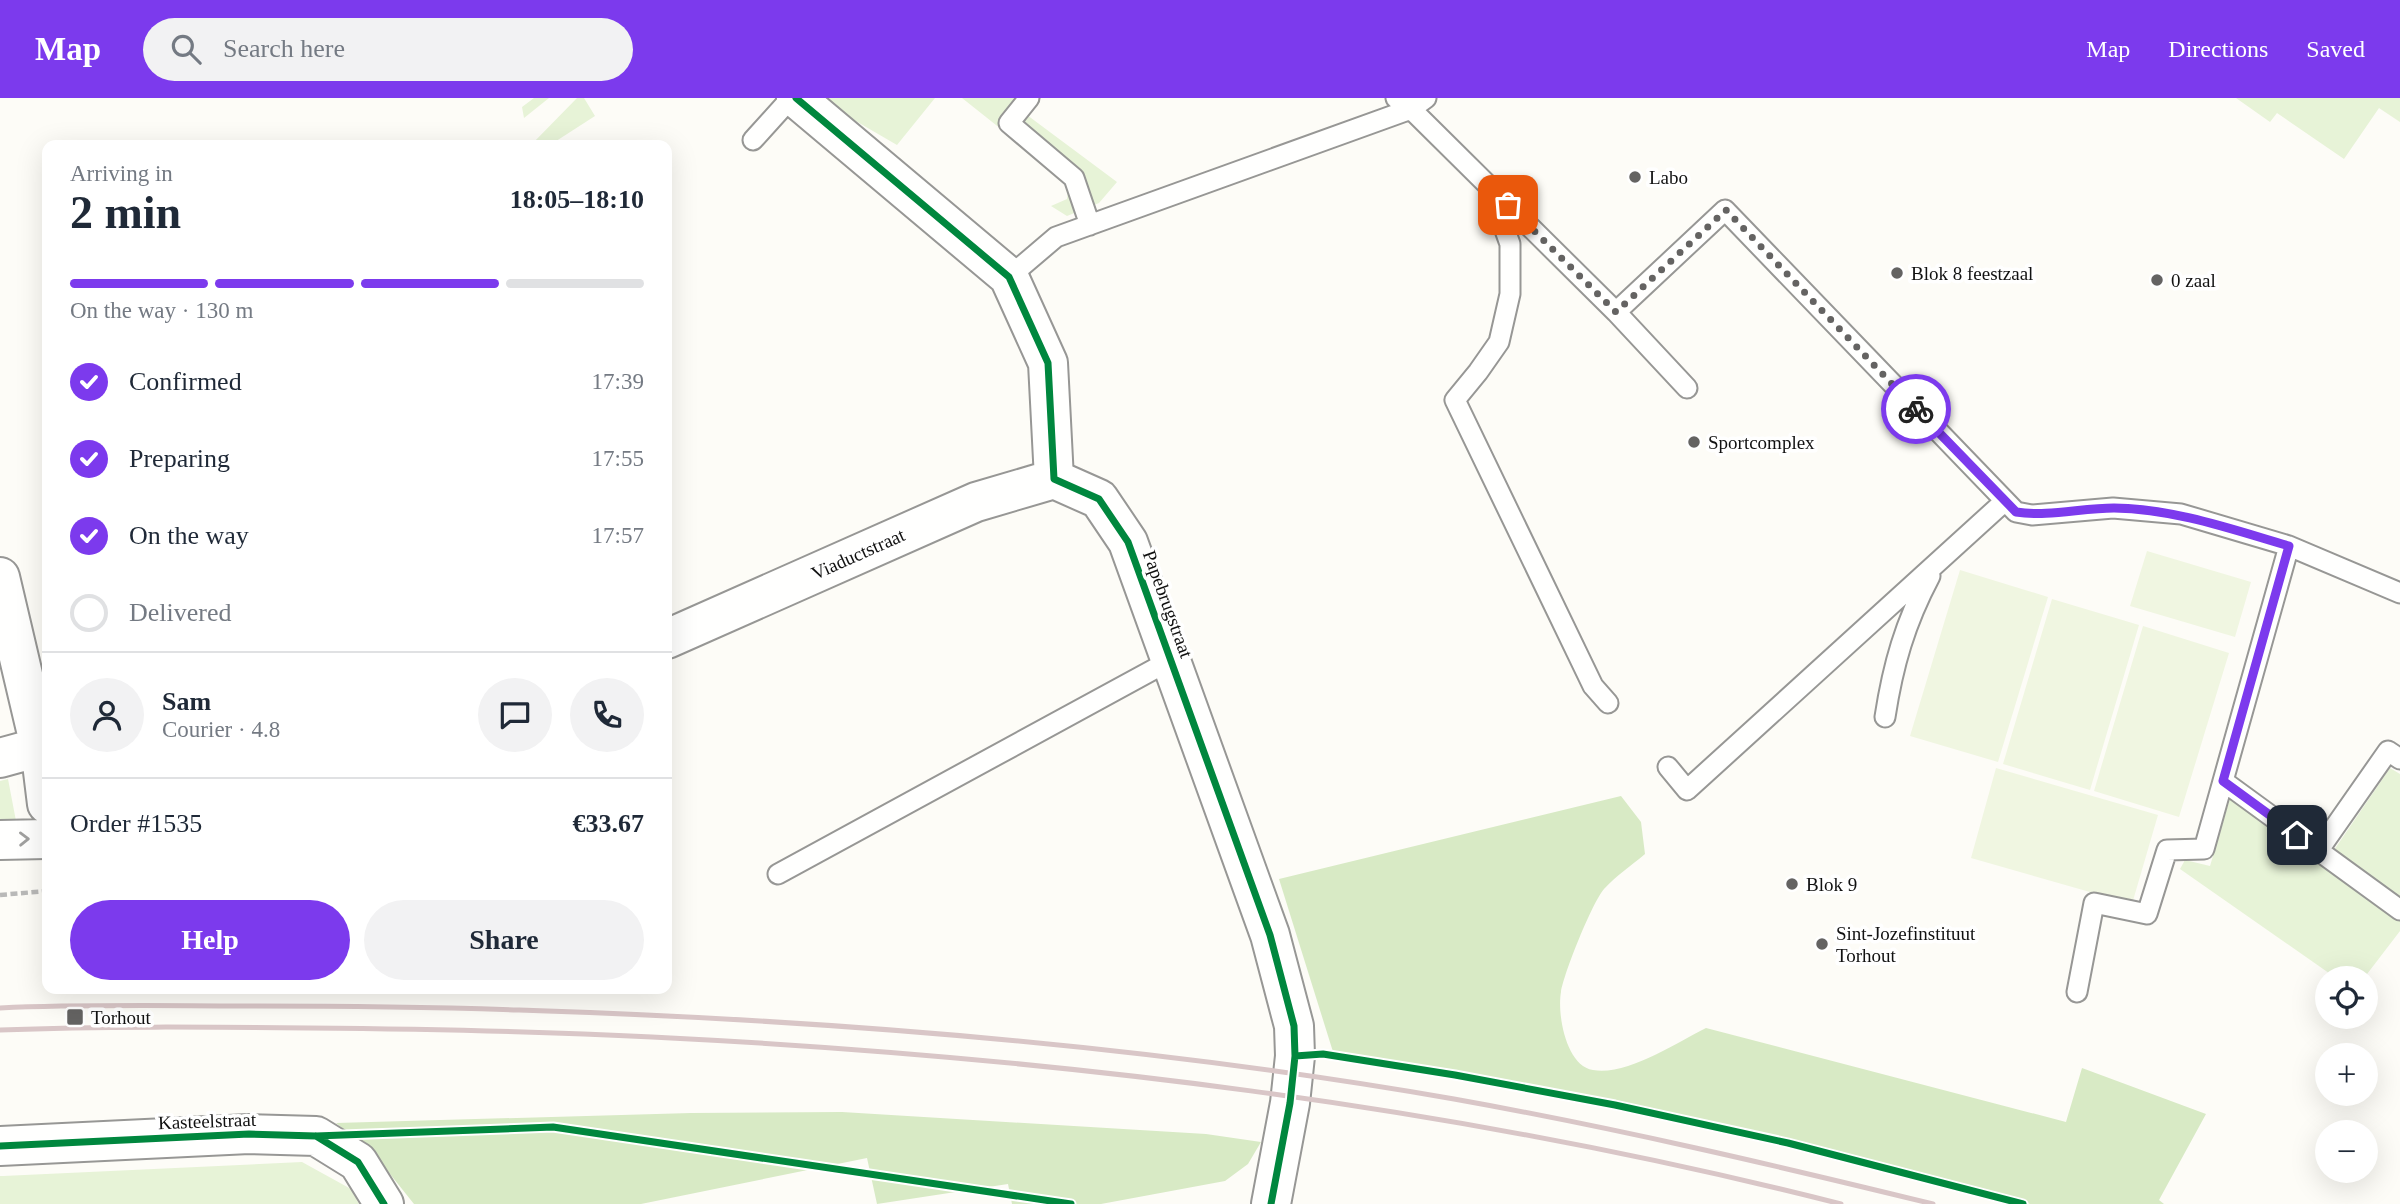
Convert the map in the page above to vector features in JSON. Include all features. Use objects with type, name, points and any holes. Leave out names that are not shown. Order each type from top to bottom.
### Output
[{"type":"street","points":[[794,98],[1009,277],[1048,363],[1054,479]]},
{"type":"street","name":"Viaductstraat","points":[[672,637],[976,502],[1054,479]]},
{"type":"street","name":"Papebrugstraat","points":[[1054,479],[1099,499],[1128,542],[1269,935],[1294,1026],[1295,1056],[1290,1103],[1271,1204]]},
{"type":"street","points":[[0,577],[42,743]]},
{"type":"street","points":[[0,758],[42,747]]},
{"type":"street","points":[[0,840],[42,839]]},
{"type":"street","name":"Kasteelstraat","points":[[0,1146],[248,1134],[316,1136],[358,1161],[384,1204]]},
{"type":"lane","points":[[753,140],[794,98]]},
{"type":"lane","points":[[1030,98],[1009,123],[1074,178],[1090,225]]},
{"type":"lane","points":[[1009,277],[1056,237],[1411,102],[1490,187],[1616,312],[1687,388]]},
{"type":"lane","points":[[1490,187],[1510,244],[1510,294],[1499,342],[1455,400],[1592,685],[1608,703]]},
{"type":"lane","points":[[1616,312],[1726,210],[2016,512],[2032,515],[2113,508],[2181,514],[2289,546],[2400,593]]},
{"type":"lane","points":[[1668,767],[1687,790],[2005,500]]},
{"type":"lane","points":[[2077,992],[2094,903],[2147,914],[2167,850],[2204,849],[2289,546]]},
{"type":"lane","points":[[1885,717],[1900,641],[1914,606],[1937,563]]},
{"type":"lane","points":[[778,874],[1171,660]]},
{"type":"lane","points":[[2318,851],[2388,751],[2400,759]]},
{"type":"lane","points":[[2223,781],[2400,910]]},
{"type":"path","points":[[0,895],[42,891]]},
{"type":"green space","points":[[534,98],[549,98],[524,118],[522,107]]},
{"type":"green space","points":[[577,98],[584,98],[595,116],[558,140],[536,140]]},
{"type":"green space","points":[[822,98],[935,98],[897,145],[823,102]]},
{"type":"green space","points":[[962,98],[1041,98],[1027,115],[1117,182],[1099,203],[1067,216],[1051,206],[1067,199],[1069,183]]},
{"type":"green space","points":[[2236,98],[2400,98],[2400,122],[2379,108],[2344,159],[2277,113],[2270,122]]},
{"type":"green space","points":[[2147,551],[2251,582],[2235,637],[2130,606]]},
{"type":"green space","points":[[1960,570],[2048,597],[1998,762],[1910,736]]},
{"type":"green space","points":[[2052,599],[2139,625],[2090,790],[2003,764]]},
{"type":"green space","points":[[2143,626],[2229,653],[2179,817],[2094,791]]},
{"type":"green space","points":[[1996,768],[2158,815],[2132,904],[1971,858]]},
{"type":"green space","points":[[2390,768],[2400,774],[2400,898],[2332,853]]},
{"type":"green space","points":[[8,779],[16,821],[0,821],[0,781]]},
{"type":"green space","points":[[2231,795],[2400,916],[2400,931],[2373,966],[2319,966],[2180,869],[2185,860],[2210,866]]},
{"type":"green space","points":[[1621,796],[1641,822],[1645,854],[1604,889],[1599,897],[1579,939],[1561,992],[1565,1038],[1576,1059],[1584,1066],[1606,1071],[1621,1068],[1651,1057],[1706,1028],[2066,1122],[2082,1068],[2206,1114],[2159,1200],[2164,1204],[2030,1204],[1957,1182],[1775,1138],[1506,1084],[1334,1055],[1279,879]]},
{"type":"green space","points":[[842,1112],[1206,1134],[1261,1142],[1248,1164],[1225,1181],[1101,1204],[1012,1204],[1008,1184],[877,1204],[867,1158],[641,1204],[414,1204],[374,1154],[336,1123],[691,1113]]},
{"type":"green space","points":[[302,1162],[351,1189],[359,1204],[0,1204],[0,1176]]},
{"type":"railway","points":[[0,1008],[288,1006],[519,1010],[754,1021],[988,1038],[1222,1064],[1454,1099],[1695,1148],[1933,1204]]},
{"type":"railway","points":[[0,1030],[192,1027],[523,1032],[802,1046],[952,1058],[1251,1091],[1399,1113],[1695,1169],[1841,1204]]},
{"type":"cycle path","points":[[796,98],[1009,277],[1048,363],[1054,479],[1099,499],[1128,542],[1270,935],[1294,1026],[1295,1056],[1290,1103],[1271,1204]]},
{"type":"cycle path","points":[[1295,1056],[1323,1054],[1615,1105],[1788,1143],[2023,1204]]},
{"type":"cycle path","points":[[0,1146],[249,1134],[316,1136],[553,1127],[1071,1204]]},
{"type":"cycle path","points":[[316,1136],[358,1162],[384,1204]]},
{"type":"way so far","points":[[1508,205],[1616,312],[1726,210],[1916,409]]},
{"type":"place","name":"Labo","points":[[1635,177]]},
{"type":"place","name":"Blok 8 feestzaal","points":[[1897,273]]},
{"type":"place","name":"0 zaal","points":[[2157,280]]},
{"type":"place","name":"Sportcomplex","points":[[1694,442]]},
{"type":"place","name":"Blok 9","points":[[1792,884]]},
{"type":"place","name":"Sint-Jozefinstituut Torhout","points":[[1822,944]]},
{"type":"place","name":"Torhout","points":[[75,1017]]},
{"type":"route","points":[[1916,409],[2016,512],[2032,515],[2113,508],[2181,514],[2289,546],[2223,781],[2297,835]]}]
